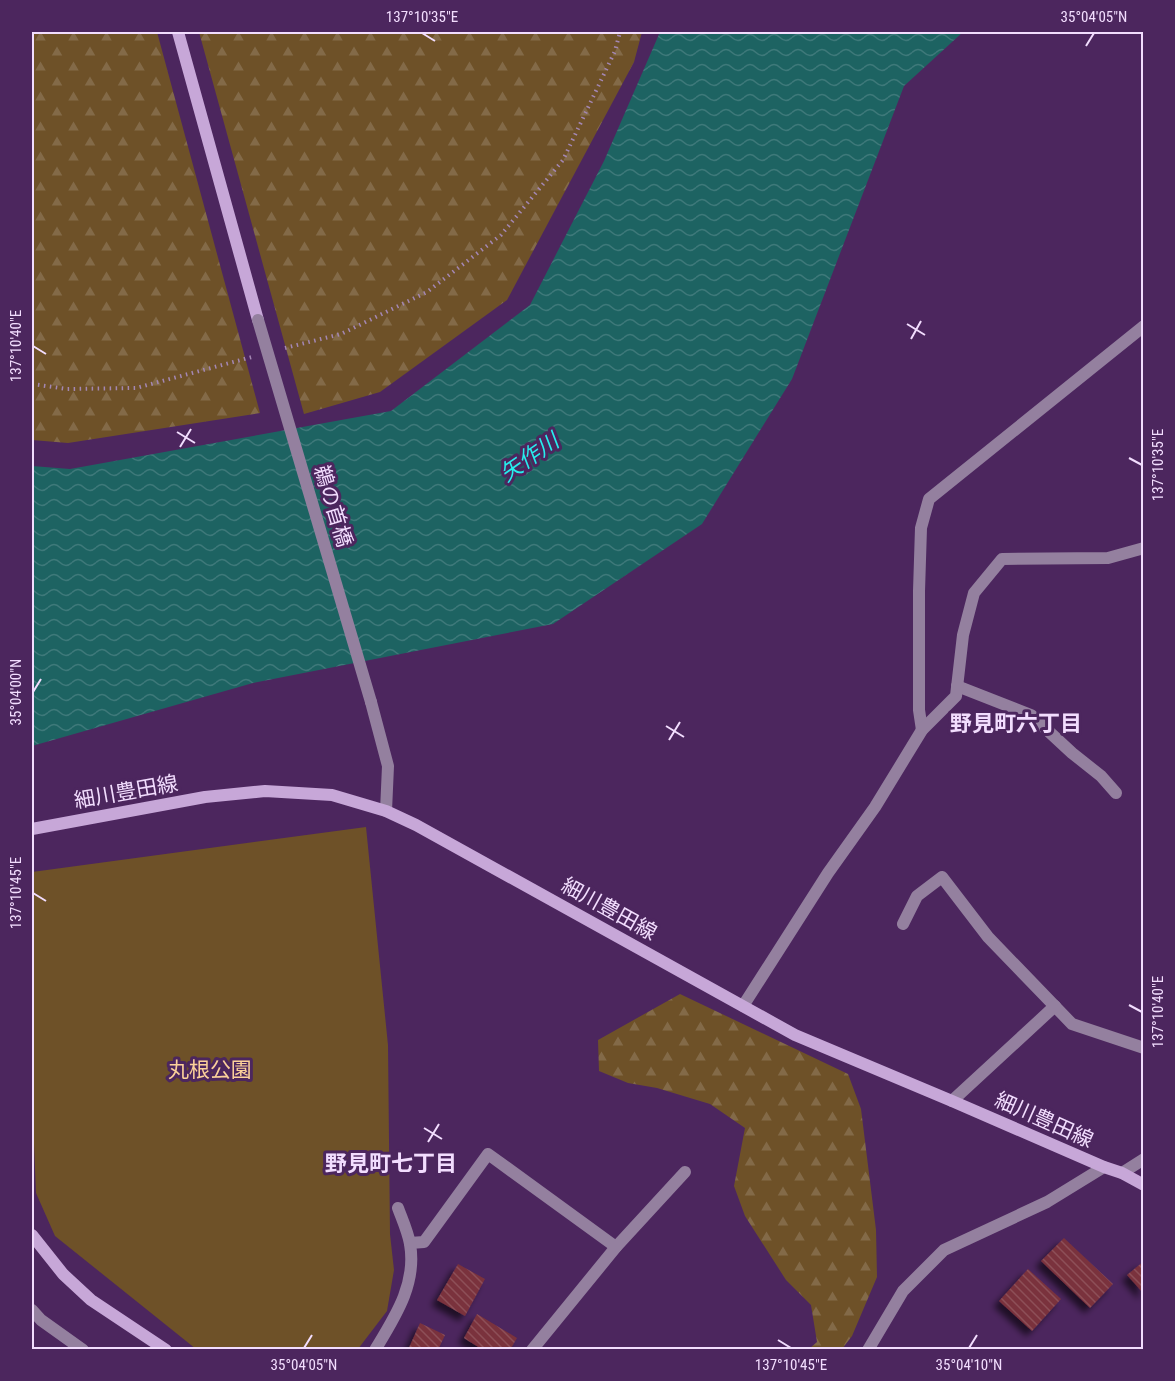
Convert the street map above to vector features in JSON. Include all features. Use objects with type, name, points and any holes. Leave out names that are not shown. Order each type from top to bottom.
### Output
[{"type":"main road","points":[[178,32],[258,320]]},
{"type":"main road","name":"細川豊田線","points":[[32,829],[205,797],[266,791],[332,795],[386,811],[416,825],[795,1035],[1122,1173],[1143,1185]]},
{"type":"main road","points":[[32,1235],[63,1274],[91,1300],[166,1350]]},
{"type":"street","name":"鵜の首橋","points":[[258,320],[388,765],[386,811]]},
{"type":"street","points":[[922,730],[919,710],[921,528],[930,499],[1143,326]]},
{"type":"street","points":[[743,1006],[828,873],[875,807],[922,730],[956,696],[963,635],[974,593],[1002,559],[1108,558],[1143,548]]},
{"type":"street","points":[[957,686],[1031,715],[1101,776],[1116,793]]},
{"type":"street","points":[[903,924],[916,896],[942,877],[988,937],[1072,1023],[1143,1048]]},
{"type":"street","points":[[952,1101],[1055,1006]]},
{"type":"street","points":[[410,1243],[424,1242],[488,1154],[616,1247]]},
{"type":"street","points":[[1122,1173],[1143,1159]]},
{"type":"street","points":[[868,1350],[903,1291],[944,1250],[1047,1202],[1104,1167]]},
{"type":"street","points":[[532,1350],[616,1247],[685,1172]]},
{"type":"street","points":[[375,1350],[397,1314],[408,1285],[411,1262],[410,1243],[398,1208]]},
{"type":"street","points":[[32,1310],[41,1320],[83,1350]]},
{"type":"path","points":[[276,351],[341,334],[428,292],[501,235],[563,160],[615,51],[620,32]]},
{"type":"path","points":[[32,384],[67,389],[136,388],[254,356]]},
{"type":"green space","points":[[32,32],[157,32],[260,413],[68,443],[32,440]]},
{"type":"green space","points":[[199,32],[642,32],[634,62],[507,300],[380,392],[304,414]]},
{"type":"green space","name":"丸根公園","points":[[366,827],[388,1045],[390,1234],[394,1270],[387,1311],[358,1349],[196,1349],[55,1236],[36,1193],[32,1095],[32,872]]},
{"type":"green space","points":[[680,994],[848,1074],[861,1109],[876,1230],[877,1277],[852,1336],[842,1349],[809,1349],[817,1342],[811,1305],[786,1280],[745,1216],[734,1186],[745,1128],[710,1104],[657,1088],[628,1083],[599,1071],[598,1040]]},
{"type":"water","name":"矢作川","points":[[660,32],[963,32],[904,86],[792,379],[702,524],[553,624],[253,683],[32,746],[32,466],[70,469],[391,411],[530,305],[604,161]]},
{"type":"building","points":[[1064,1238],[1113,1284],[1090,1308],[1041,1261]]},
{"type":"building","points":[[1144,1261],[1144,1294],[1127,1275]]},
{"type":"building","points":[[458,1264],[485,1279],[465,1316],[437,1300]]},
{"type":"building","points":[[1028,1269],[1061,1299],[1032,1331],[999,1301]]},
{"type":"building","points":[[477,1314],[517,1338],[510,1350],[483,1350],[464,1338]]},
{"type":"building","points":[[420,1323],[445,1335],[438,1350],[408,1350]]},
{"type":"district","name":"野見町六丁目","points":[[1016,723]]},
{"type":"district","name":"野見町七丁目","points":[[391,1163]]}]
